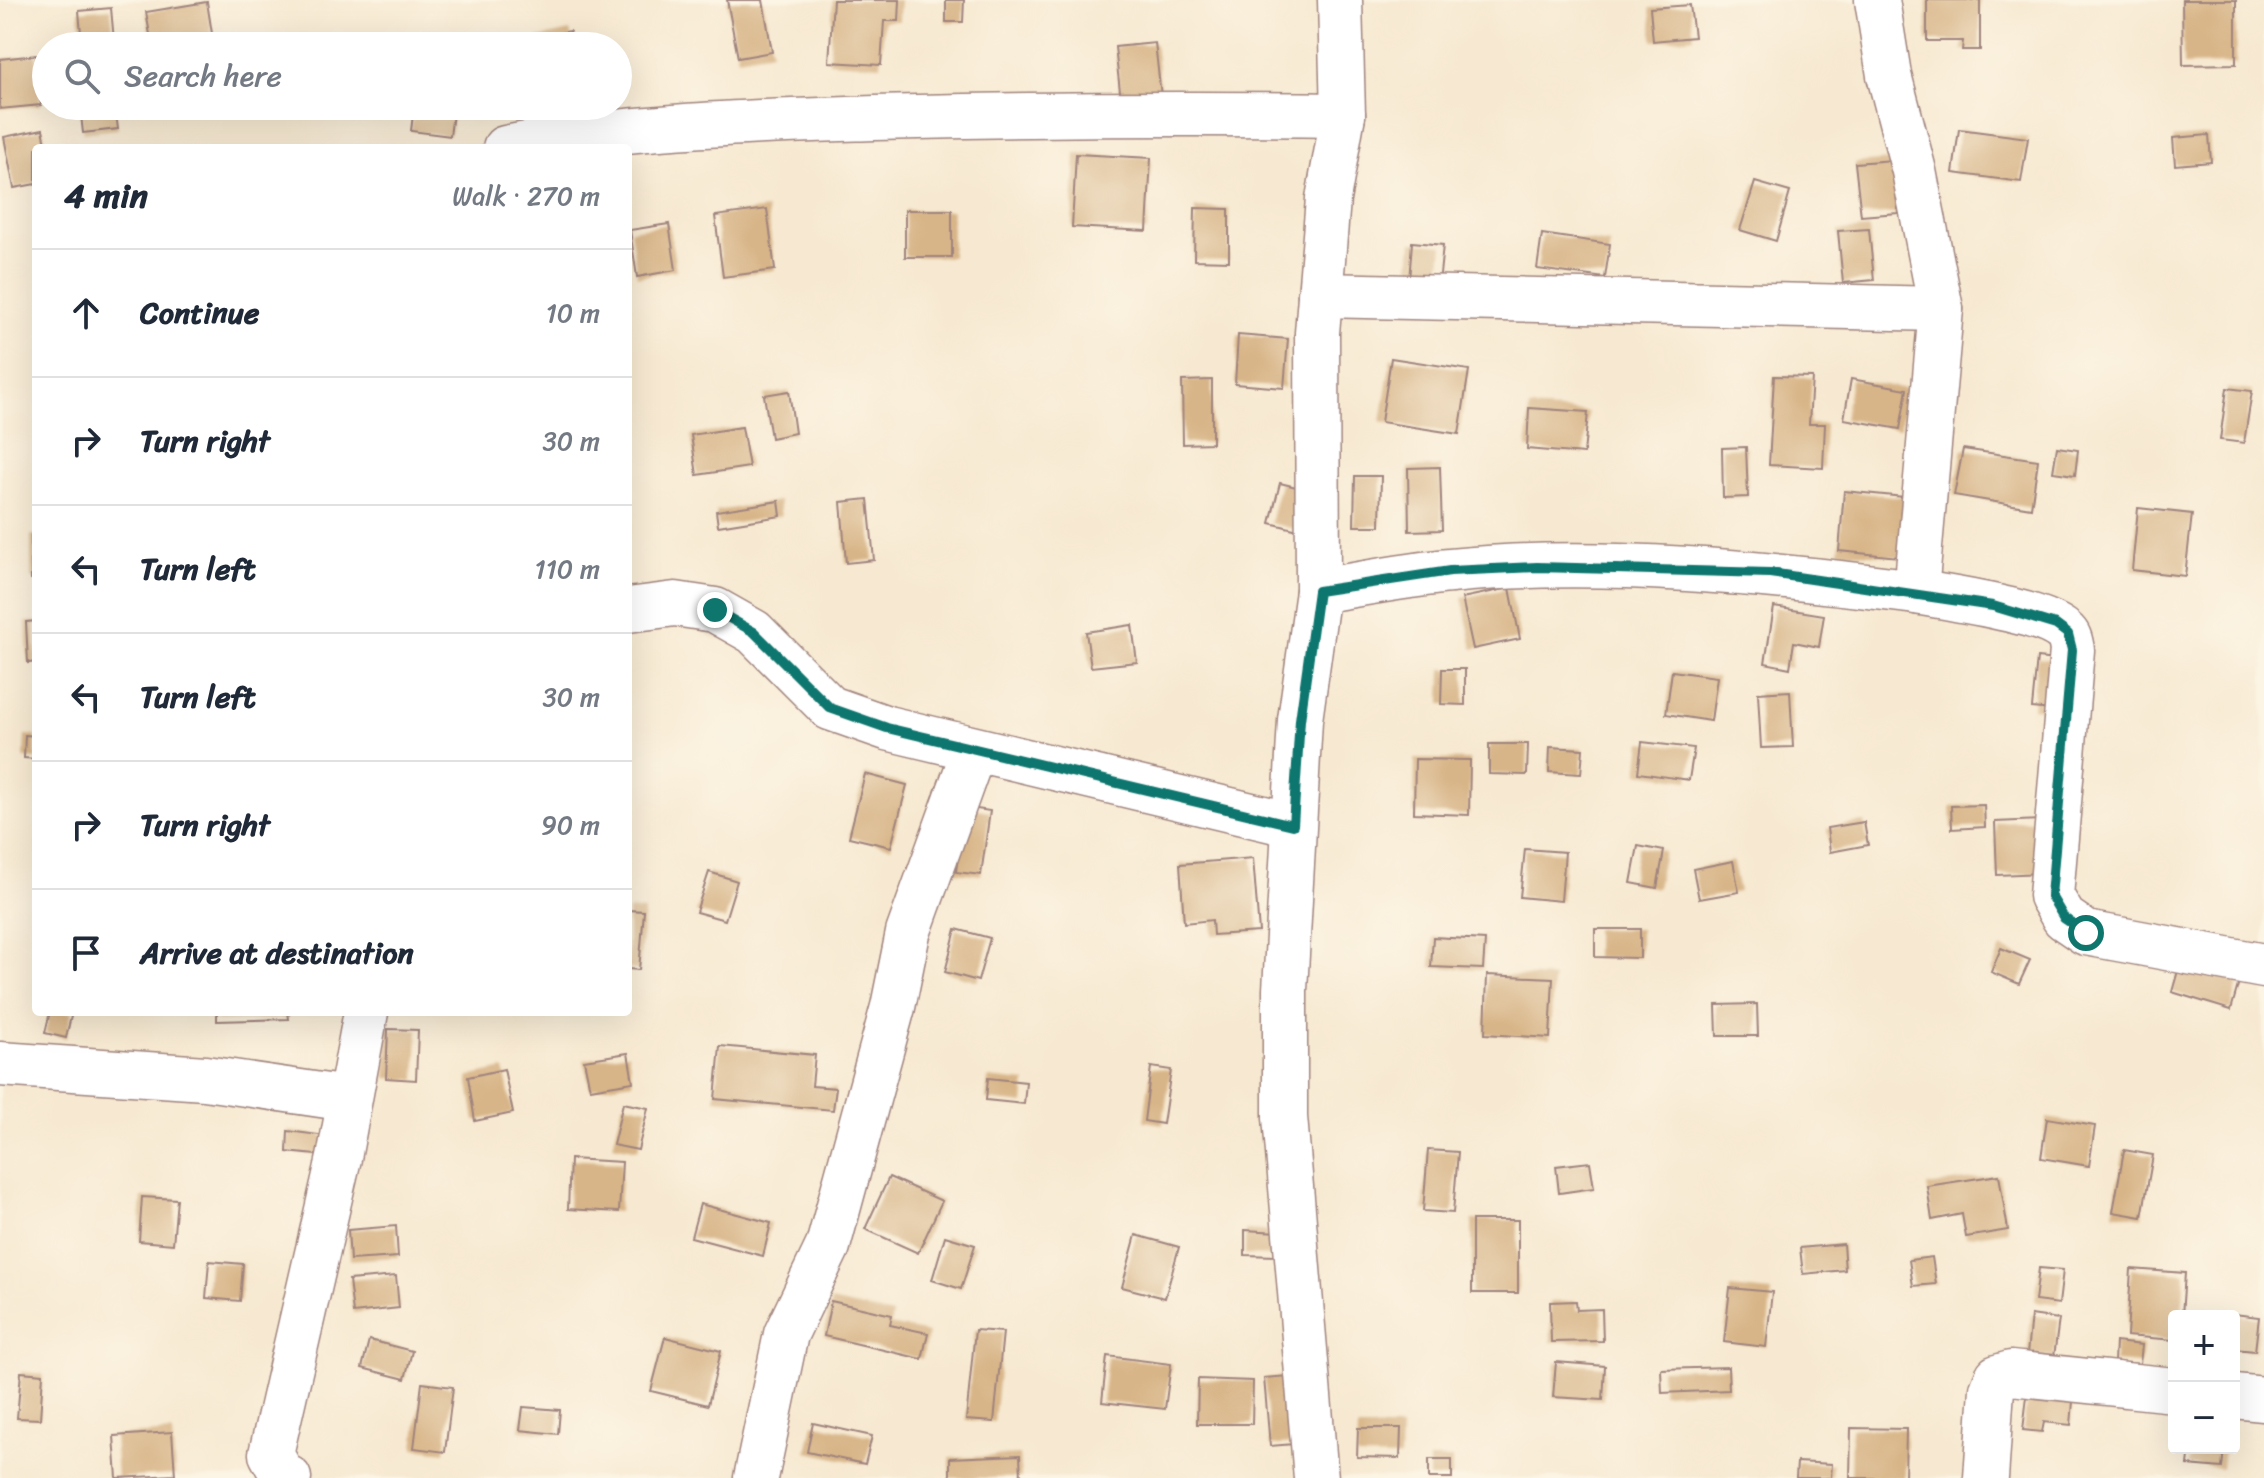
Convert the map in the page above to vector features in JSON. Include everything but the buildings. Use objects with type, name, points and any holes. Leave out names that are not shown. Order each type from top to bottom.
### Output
[{"type":"street","points":[[1316,1478],[1285,1117],[1285,990],[1300,720],[1318,591],[1317,333],[1328,199],[1343,115],[1340,0]]},
{"type":"street","points":[[1877,0],[1889,75],[1914,171],[1941,309],[1916,592]]},
{"type":"street","points":[[526,144],[742,122],[1015,114],[1343,115]]},
{"type":"street","points":[[1320,295],[1941,309]]},
{"type":"street","points":[[1318,591],[1450,571],[1537,567],[1770,573],[1916,592],[1993,606],[2056,625],[2068,634],[2072,650],[2051,896],[2064,918],[2086,933],[2264,966]]},
{"type":"street","points":[[632,609],[675,604],[715,610],[754,632],[830,708],[887,728],[1293,825]]},
{"type":"street","points":[[756,1478],[786,1334],[828,1246],[879,1064],[908,933],[974,750]]},
{"type":"street","points":[[289,1478],[283,1476],[271,1454],[339,1158],[365,1016]]},
{"type":"street","points":[[0,1064],[190,1076],[280,1086],[348,1099]]},
{"type":"street","points":[[1986,1478],[1992,1389],[1997,1377],[2011,1373],[2168,1389]]},
{"type":"street","points":[[2240,1397],[2264,1399]]},
{"type":"route","points":[[715,610],[754,632],[830,708],[887,728],[1293,825],[1300,720],[1318,591],[1450,571],[1537,567],[1679,570],[1770,573],[1916,592],[1993,606],[2056,625],[2068,634],[2072,650],[2051,896],[2064,918],[2086,933]]}]
